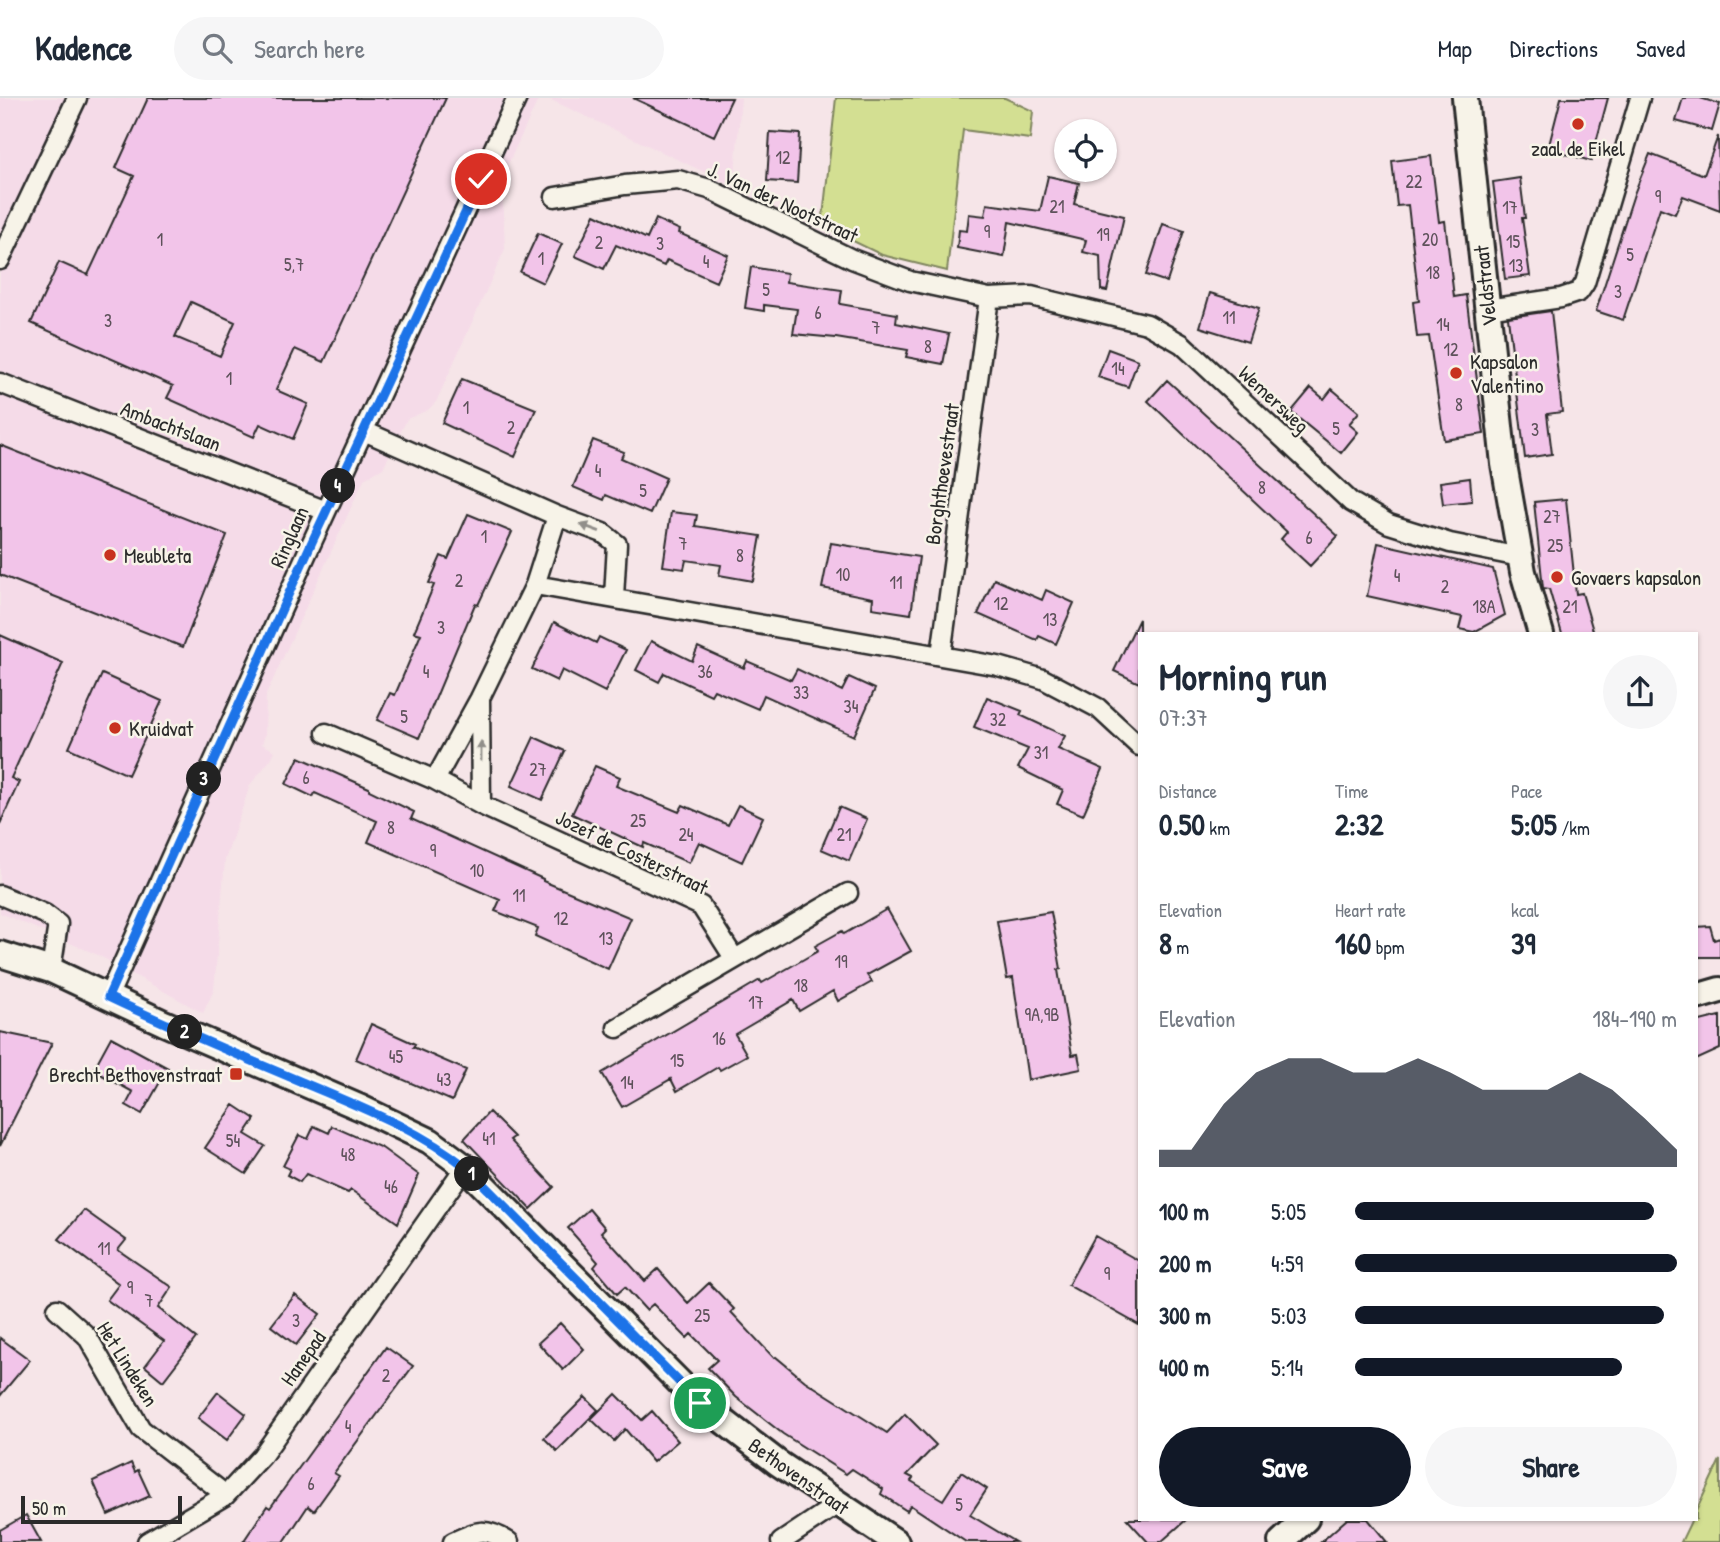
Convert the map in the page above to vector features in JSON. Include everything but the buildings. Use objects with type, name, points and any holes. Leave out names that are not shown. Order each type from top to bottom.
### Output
[{"type":"main road","name":"Veldstraat","points":[[1465,98],[1504,464],[1520,557],[1540,632]]},
{"type":"main road","name":"Bethovenstraat","points":[[0,954],[51,970],[430,1141],[466,1167],[700,1403],[778,1463],[896,1542]]},
{"type":"main road","points":[[1698,996],[1720,990]]},
{"type":"main road","points":[[1281,1542],[1304,1521]]},
{"type":"street","points":[[0,260],[76,98]]},
{"type":"street","name":"Ringlaan","points":[[108,997],[326,511],[517,98]]},
{"type":"street","points":[[1487,309],[1561,298],[1579,292],[1585,283],[1640,98]]},
{"type":"street","name":"J. Van der Nootstraat","points":[[555,197],[625,185],[678,180],[709,190],[852,259],[910,281],[989,298]]},
{"type":"street","name":"Wemersweg","points":[[989,298],[1031,296],[1147,324],[1182,344],[1351,502],[1389,524],[1450,543],[1520,557]]},
{"type":"street","name":"Borghthoevestraat","points":[[941,655],[989,298]]},
{"type":"street","name":"Ambachtslaan","points":[[0,383],[326,511]]},
{"type":"street","points":[[364,431],[557,516],[603,533],[617,544],[614,597]]},
{"type":"street","points":[[435,780],[480,698],[535,584],[557,516]]},
{"type":"street","points":[[535,584],[998,666],[1043,679],[1098,708],[1138,745]]},
{"type":"street","points":[[480,698],[481,805]]},
{"type":"street","name":"Jozef de Costerstraat","points":[[326,733],[435,780],[481,805],[701,906],[734,958]]},
{"type":"street","points":[[617,1028],[848,892]]},
{"type":"street","points":[[0,895],[45,914],[58,924],[51,970]]},
{"type":"street","name":"Hanepad","points":[[146,1542],[226,1495],[262,1455],[466,1167]]},
{"type":"street","name":"Het Lindeken","points":[[57,1309],[87,1336],[141,1429],[226,1495]]},
{"type":"street","points":[[781,1542],[838,1504]]},
{"type":"street","points":[[453,1542],[475,1532],[491,1531],[509,1542]]},
{"type":"shaded area","points":[[0,98],[539,98],[502,177],[505,249],[436,402],[428,410],[407,419],[383,468],[364,479],[266,695],[265,735],[262,744],[275,751],[250,785],[225,860],[214,990],[203,1013],[98,955],[0,913]]},
{"type":"shaded area","points":[[547,98],[741,98],[734,186]]},
{"type":"green space","points":[[836,98],[1005,98],[1033,111],[1030,139],[963,130],[947,271],[882,255],[822,226]]},
{"type":"green space","points":[[1720,1460],[1720,1542],[1681,1542],[1691,1521],[1698,1521],[1698,1507]]},
{"type":"place","name":"zaal de Eikel","points":[[1578,124]]},
{"type":"place","name":"Kapsalon Valentino","points":[[1456,373]]},
{"type":"place","name":"Meubleta","points":[[110,555]]},
{"type":"place","name":"Govaers kapsalon","points":[[1557,577]]},
{"type":"place","name":"Kruidvat","points":[[115,728]]},
{"type":"place","name":"Brecht Bethovenstraat","points":[[236,1074]]},
{"type":"route","points":[[481,179],[311,544],[108,997],[430,1141],[466,1167],[700,1403]]}]
